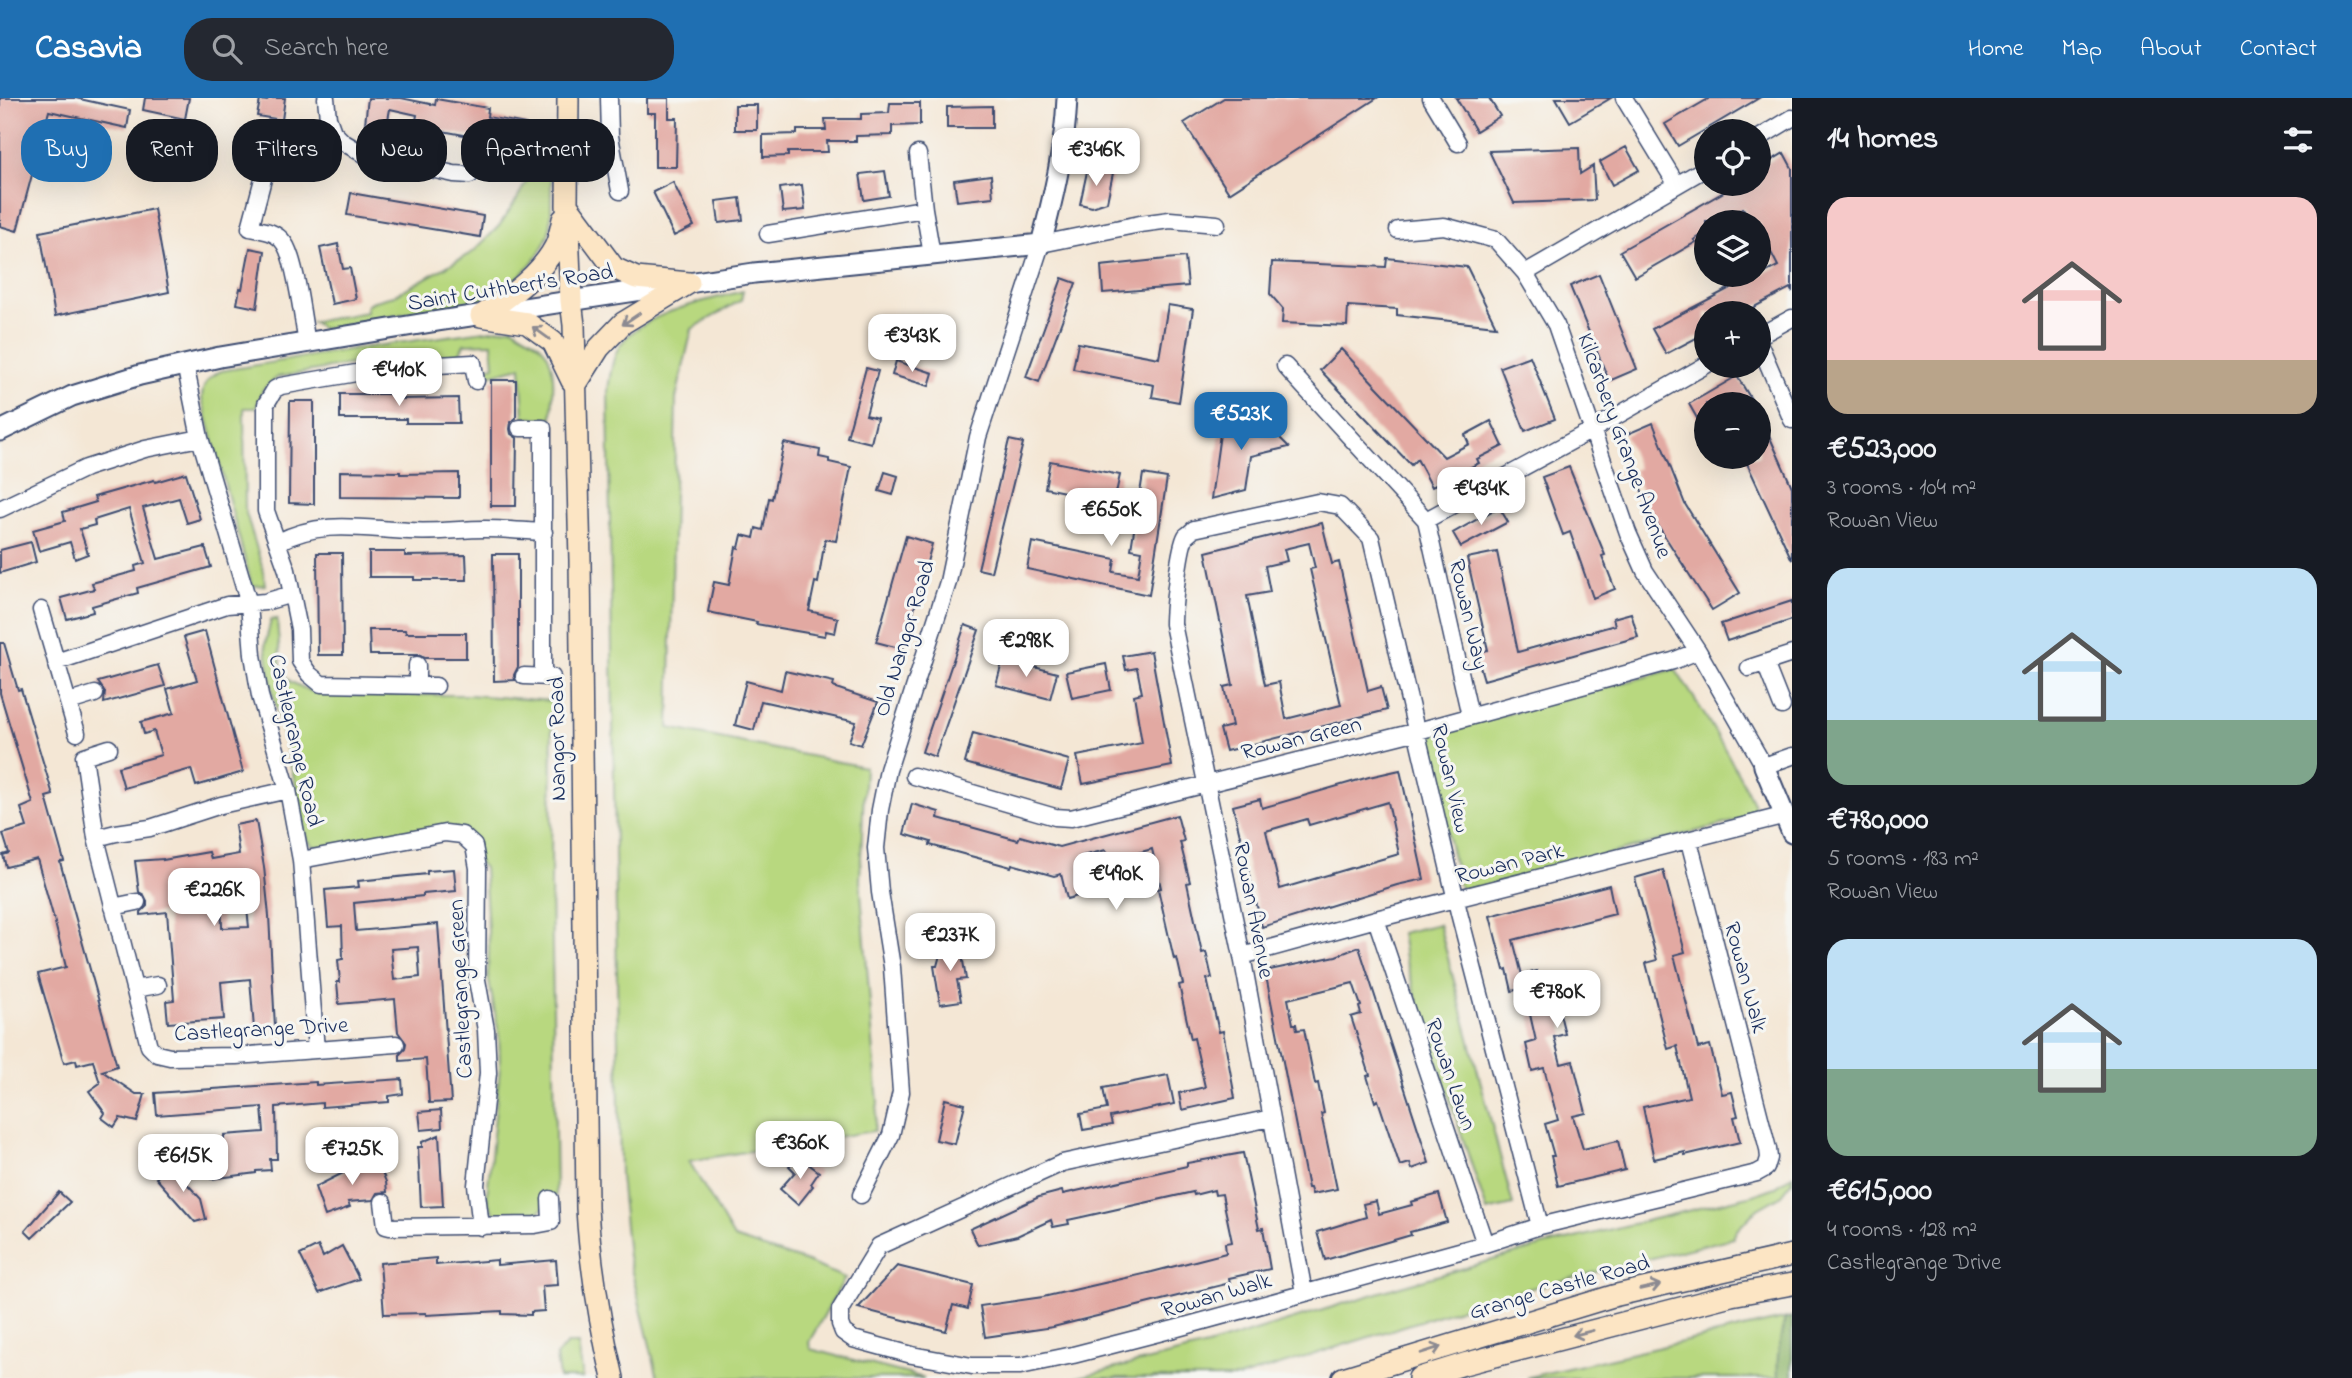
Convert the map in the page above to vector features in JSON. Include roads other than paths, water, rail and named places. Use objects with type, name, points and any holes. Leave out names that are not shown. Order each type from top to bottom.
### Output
[{"type":"main road","name":"Nangor Road","points":[[568,98],[567,205],[574,325],[580,560],[587,1208],[588,1231],[615,1375]]},
{"type":"main road","points":[[567,205],[614,268],[636,278],[689,283]]},
{"type":"main road","points":[[481,316],[514,293],[536,273],[556,246],[567,205]]},
{"type":"main road","points":[[575,386],[599,348],[623,323],[689,283]]},
{"type":"main road","points":[[481,316],[527,323],[553,342],[575,386]]},
{"type":"main road","name":"Grange Castle Road","points":[[1343,1378],[1613,1296],[1792,1255]]},
{"type":"main road","points":[[1419,1378],[1731,1295],[1792,1284]]},
{"type":"street","points":[[326,98],[333,132],[363,155],[461,174]]},
{"type":"street","points":[[609,98],[610,136],[620,191]]},
{"type":"street","name":"Old Nangor Road","points":[[861,1195],[891,1135],[901,1092],[892,967],[876,848],[880,810],[888,770],[948,582],[978,437],[1041,244],[1054,195],[1063,148],[1067,98]]},
{"type":"street","points":[[1431,98],[1458,143]]},
{"type":"street","points":[[1624,98],[1677,185]]},
{"type":"street","points":[[1771,131],[1792,118]]},
{"type":"street","points":[[918,154],[932,255]]},
{"type":"street","points":[[1525,273],[1694,175]]},
{"type":"street","points":[[262,182],[250,228],[272,232],[284,243],[295,275],[307,344]]},
{"type":"street","points":[[768,234],[924,209]]},
{"type":"street","points":[[1041,244],[1170,220],[1217,223]]},
{"type":"street","name":"Kilcarbery Grange Avenue","points":[[1398,230],[1444,226],[1496,240],[1525,273],[1556,325],[1628,533],[1644,571],[1699,651],[1764,766],[1789,824]]},
{"type":"street","name":"Saint Cuthbert’s Road","points":[[0,431],[72,397],[185,364],[438,321],[754,273],[1041,244]]},
{"type":"street","points":[[1771,329],[1792,318]]},
{"type":"street","points":[[436,686],[321,684],[309,674],[300,661],[299,629],[292,594],[278,542],[266,511],[266,404],[275,389],[281,386],[385,368],[473,363],[476,381]]},
{"type":"street","name":"Castlegrange Road","points":[[185,364],[200,438],[249,604],[260,696],[288,790],[301,860],[316,1049]]},
{"type":"street","name":"Rowan Way","points":[[1285,366],[1426,520],[1470,716]]},
{"type":"street","points":[[1771,371],[1792,419]]},
{"type":"street","points":[[1426,520],[1694,372]]},
{"type":"street","points":[[520,428],[542,428],[547,677],[524,676]]},
{"type":"street","points":[[0,509],[86,468],[145,449],[200,438]]},
{"type":"street","name":"Rowan View","points":[[1186,536],[1195,529],[1222,522],[1318,502],[1340,506],[1371,538],[1457,899],[1540,1226]]},
{"type":"street","points":[[278,542],[293,534],[315,528],[356,526],[411,531],[485,529],[544,532]]},
{"type":"street","name":"Rowan Avenue","points":[[1186,536],[1174,602],[1173,624],[1242,956],[1304,1293]]},
{"type":"street","points":[[56,662],[227,605],[265,602],[292,594]]},
{"type":"street","points":[[41,610],[78,733]]},
{"type":"street","name":"Rowan Green","points":[[914,776],[1055,817],[1071,818],[1418,731],[1673,661],[1699,651]]},
{"type":"street","points":[[1749,668],[1792,654]]},
{"type":"street","points":[[1765,663],[1782,706]]},
{"type":"street","points":[[417,665],[417,685]]},
{"type":"street","points":[[69,702],[96,694]]},
{"type":"street","name":"Castlegrange Drive","points":[[109,748],[84,756],[96,838],[149,1046],[157,1054],[170,1057],[236,1056],[396,1044]]},
{"type":"street","points":[[1764,766],[1792,755]]},
{"type":"street","points":[[96,838],[116,832],[150,828],[221,805],[288,790]]},
{"type":"street","name":"Rowan Park","points":[[1242,956],[1376,919],[1689,841],[1706,834],[1789,824]]},
{"type":"street","name":"Castlegrange Green","points":[[301,860],[445,833],[463,835],[474,846],[478,868],[477,980],[486,1030],[488,1073],[476,1185],[481,1227]]},
{"type":"street","name":"Rowan Walk","points":[[1271,1118],[1062,1163],[879,1246],[840,1310],[843,1332],[853,1339],[972,1366],[1020,1366],[1174,1329],[1485,1244],[1540,1226],[1757,1173],[1766,1168],[1768,1149],[1689,841]]},
{"type":"street","points":[[113,908],[137,902]]},
{"type":"street","name":"Rowan Lawn","points":[[1376,919],[1485,1244]]},
{"type":"street","points":[[134,989],[158,985]]},
{"type":"street","points":[[383,1202],[386,1226],[481,1227],[551,1222],[550,1199]]}]
